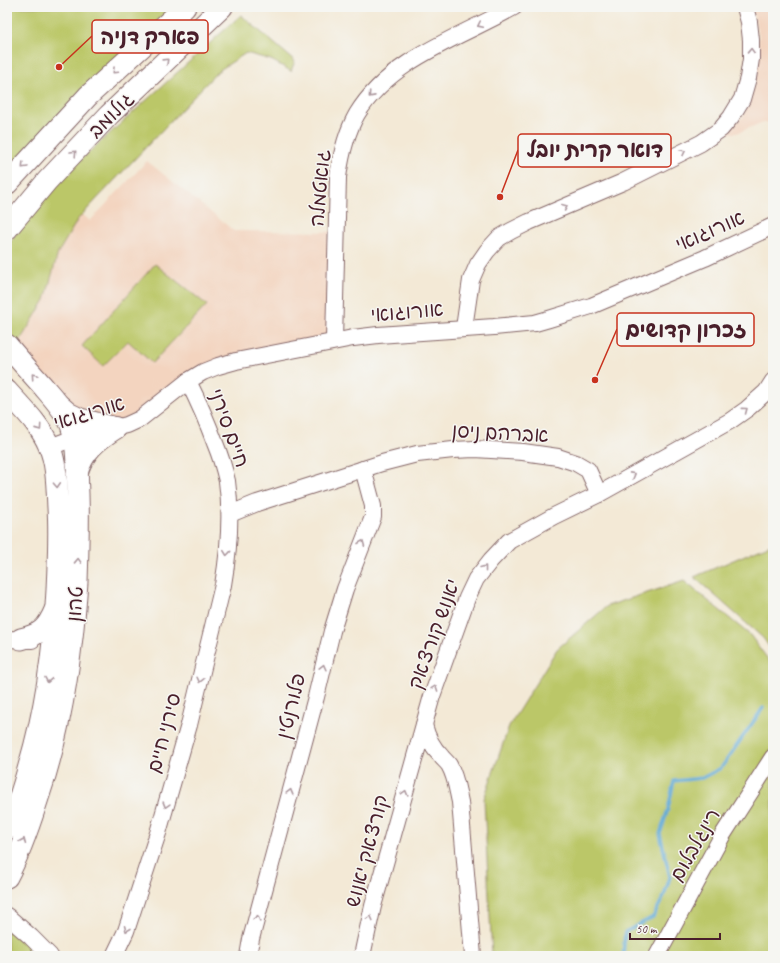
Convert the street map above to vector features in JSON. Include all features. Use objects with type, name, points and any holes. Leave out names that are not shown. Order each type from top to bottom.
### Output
[{"type":"main road","name":"גולומב","points":[[7,184],[88,96],[185,7]]},
{"type":"main road","name":"גולומב","points":[[7,229],[47,181],[109,115],[222,7]]},
{"type":"main road","name":"טהון","points":[[7,345],[60,405],[71,426],[74,438],[79,518],[75,604],[49,674],[34,750],[24,786],[7,829]]},
{"type":"main road","name":"טהון","points":[[7,391],[30,415],[45,437],[50,447],[56,476],[59,532],[56,610],[62,641],[63,704],[50,757],[28,830],[7,877]]},
{"type":"main road","points":[[60,405],[68,413],[80,419],[116,428]]},
{"type":"main road","points":[[77,474],[82,460],[92,448],[102,437],[116,428]]},
{"type":"main road","points":[[14,639],[38,634],[48,624],[56,610]]},
{"type":"street","name":"גואטמלה","points":[[334,341],[338,177],[341,156],[347,135],[357,114],[367,99],[386,79],[406,65],[430,50],[514,7]]},
{"type":"street","points":[[464,328],[471,280],[478,264],[487,251],[500,238],[529,222],[623,182],[701,143],[721,129],[742,98],[748,78],[751,40],[749,22],[745,7]]},
{"type":"street","name":"אורוגואי","points":[[50,447],[74,438],[127,426],[140,419],[188,381],[203,372],[218,366],[334,341],[378,335],[535,323],[591,306],[676,270],[773,226]]},
{"type":"street","name":"חיים סירני","points":[[188,381],[206,418],[220,456],[226,480],[230,514]]},
{"type":"street","points":[[599,494],[730,421],[771,389]]},
{"type":"street","name":"אברהם ניסן","points":[[230,514],[257,503],[382,463],[417,454],[475,449],[523,452],[576,462],[588,470],[599,494]]},
{"type":"street","name":"פלורנטין","points":[[248,956],[251,939],[332,631],[345,589],[373,516],[373,506],[363,469]]},
{"type":"street","name":"יאנוש קורצ'אק","points":[[415,757],[432,696],[467,598],[476,579],[509,541],[554,516],[599,494]]},
{"type":"street","name":"סירני חיים","points":[[114,956],[126,931],[138,895],[158,833],[189,725],[223,585],[230,514]]},
{"type":"street","points":[[14,639],[62,641]]},
{"type":"street","points":[[424,725],[429,740],[440,756],[449,764],[456,782],[460,802],[473,956]]},
{"type":"street","points":[[415,757],[426,754],[436,754],[440,756]]},
{"type":"street","name":"קורצ'אק יאנוש","points":[[362,956],[373,906],[415,757]]},
{"type":"street","name":"רינגלבלום","points":[[657,956],[722,836],[773,757]]},
{"type":"street","points":[[7,916],[50,956]]},
{"type":"shaded area","points":[[752,7],[773,7],[773,123],[763,122],[737,133],[723,133],[743,117],[756,82],[759,36]]},
{"type":"shaded area","points":[[147,161],[234,231],[337,232],[334,341],[218,366],[140,419],[93,423],[7,345],[7,317],[80,212],[90,221]]},
{"type":"green space","points":[[7,7],[175,7],[7,171]]},
{"type":"green space","points":[[241,15],[295,61],[291,71],[271,60],[246,53],[218,71],[78,219],[58,253],[45,300],[16,347],[7,334],[7,247],[27,216],[68,171]]},
{"type":"green space","points":[[155,264],[207,305],[152,363],[128,341],[103,366],[82,346]]},
{"type":"green space","points":[[773,543],[773,652],[763,638],[694,577]]},
{"type":"green space","points":[[684,581],[750,635],[773,666],[773,956],[492,956],[484,799],[509,726],[557,649],[607,606]]},
{"type":"green space","points":[[7,926],[38,956],[7,956]]},
{"type":"waterway","points":[[623,956],[625,932],[653,917],[664,896],[670,877],[660,834],[668,809],[674,781],[702,778],[721,768],[763,708]]},
{"type":"place","name":"פארק דניה","points":[[59,67]]},
{"type":"place","name":"דואר קרית יובל","points":[[500,197]]},
{"type":"place","name":"זכרון קדושים","points":[[595,380]]}]
